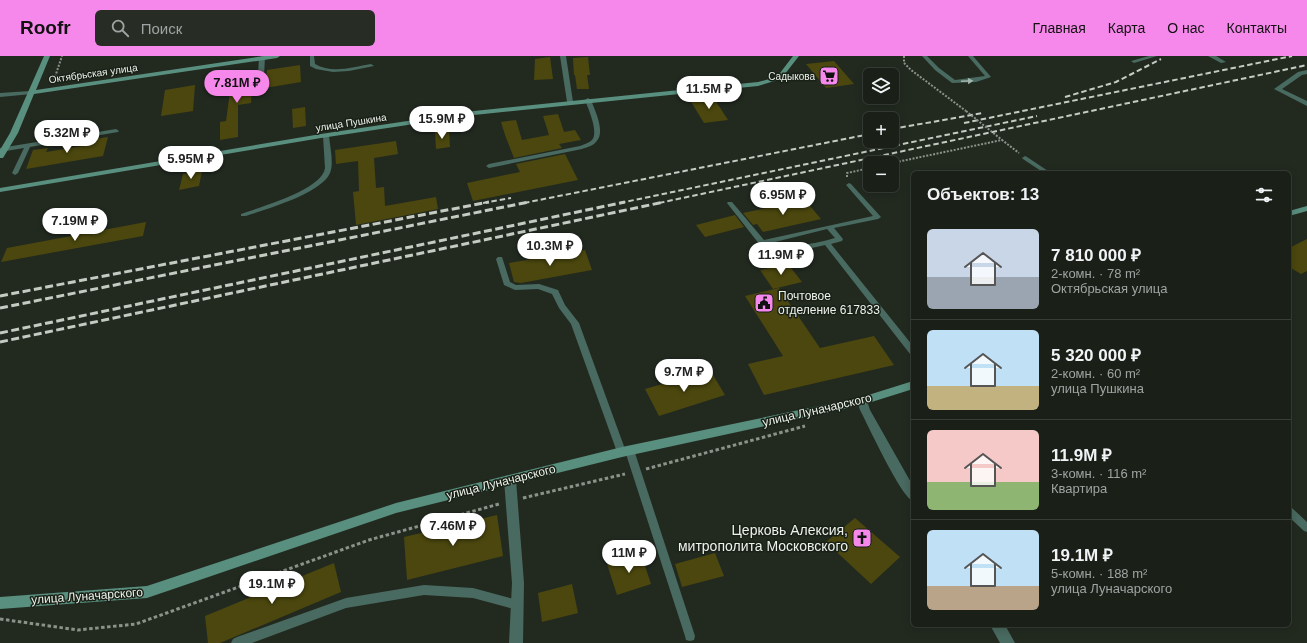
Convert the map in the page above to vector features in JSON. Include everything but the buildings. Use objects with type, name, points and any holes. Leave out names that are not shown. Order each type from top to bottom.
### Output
[{"type":"street","points":[[0,156],[14,133],[47,56]]},
{"type":"street","name":"Октябрьская улица","points":[[30,93],[278,56]]},
{"type":"street","points":[[563,56],[570,102]]},
{"type":"street","name":"улица Пушкина","points":[[0,190],[474,113],[588,100],[758,84],[779,78],[796,56]]},
{"type":"street","points":[[1210,56],[1223,62]]},
{"type":"street","points":[[1307,72],[1300,73],[1277,89],[1307,104]]},
{"type":"street","points":[[1291,213],[1307,208]]},
{"type":"street","name":"улица Луначарского","points":[[0,602],[147,592],[396,508],[626,451],[862,401],[911,387]]},
{"type":"street","points":[[862,401],[865,410],[911,493]]},
{"type":"street","points":[[510,480],[518,582],[516,643]]},
{"type":"street","points":[[998,627],[1008,643]]},
{"type":"lane","points":[[312,56],[312,65],[316,68],[330,70],[371,66]]},
{"type":"lane","points":[[924,56],[937,69],[954,82],[976,80],[988,77],[970,56]]},
{"type":"lane","points":[[1134,61],[1155,56]]},
{"type":"lane","points":[[260,92],[262,58]]},
{"type":"lane","points":[[0,95],[30,93]]},
{"type":"lane","points":[[489,166],[582,147],[594,141],[597,137],[597,130],[588,100]]},
{"type":"lane","points":[[3,150],[116,131]]},
{"type":"lane","points":[[243,215],[306,192],[322,181],[327,174],[326,136]]},
{"type":"lane","points":[[14,173],[28,145]]},
{"type":"lane","points":[[1025,158],[1045,171]]},
{"type":"lane","points":[[762,243],[878,217],[849,185]]},
{"type":"lane","points":[[730,202],[767,248],[781,249],[827,243],[840,239],[829,228]]},
{"type":"lane","points":[[827,243],[911,349]]},
{"type":"lane","points":[[500,259],[507,283],[515,288],[539,286],[555,292],[562,306],[575,323],[626,451],[636,472],[690,636]]},
{"type":"lane","points":[[1291,513],[1307,528]]},
{"type":"lane","points":[[237,643],[346,603],[424,590],[473,593],[517,605]]},
{"type":"path","points":[[50,90],[62,56]]},
{"type":"path","points":[[904,56],[904,63],[914,74],[966,111],[1025,158]]},
{"type":"path","points":[[899,162],[1002,140]]},
{"type":"path","points":[[849,185],[847,178],[848,173],[863,170]]},
{"type":"path","points":[[0,619],[78,630],[136,624],[369,540],[512,500],[636,472],[812,424]]},
{"type":"railway","points":[[964,123],[1292,56]]},
{"type":"railway","points":[[1065,97],[1116,82],[1161,59]]},
{"type":"railway","points":[[659,203],[1307,65]]},
{"type":"railway","points":[[899,128],[983,113]]},
{"type":"railway","points":[[620,203],[1037,116]]},
{"type":"railway","points":[[526,203],[863,135]]},
{"type":"railway","points":[[483,203],[511,198]]},
{"type":"railway","points":[[0,296],[489,202]]},
{"type":"railway","points":[[0,333],[625,202]]},
{"type":"railway","points":[[0,342],[664,202]]},
{"type":"railway","points":[[0,308],[526,203]]},
{"type":"place","name":"Садыкова","points":[[829,76]]},
{"type":"place","name":"Почтовое отделение 617833","points":[[764,303]]},
{"type":"place","name":"Церковь Алексия, митрополита Московского","points":[[862,538]]}]
